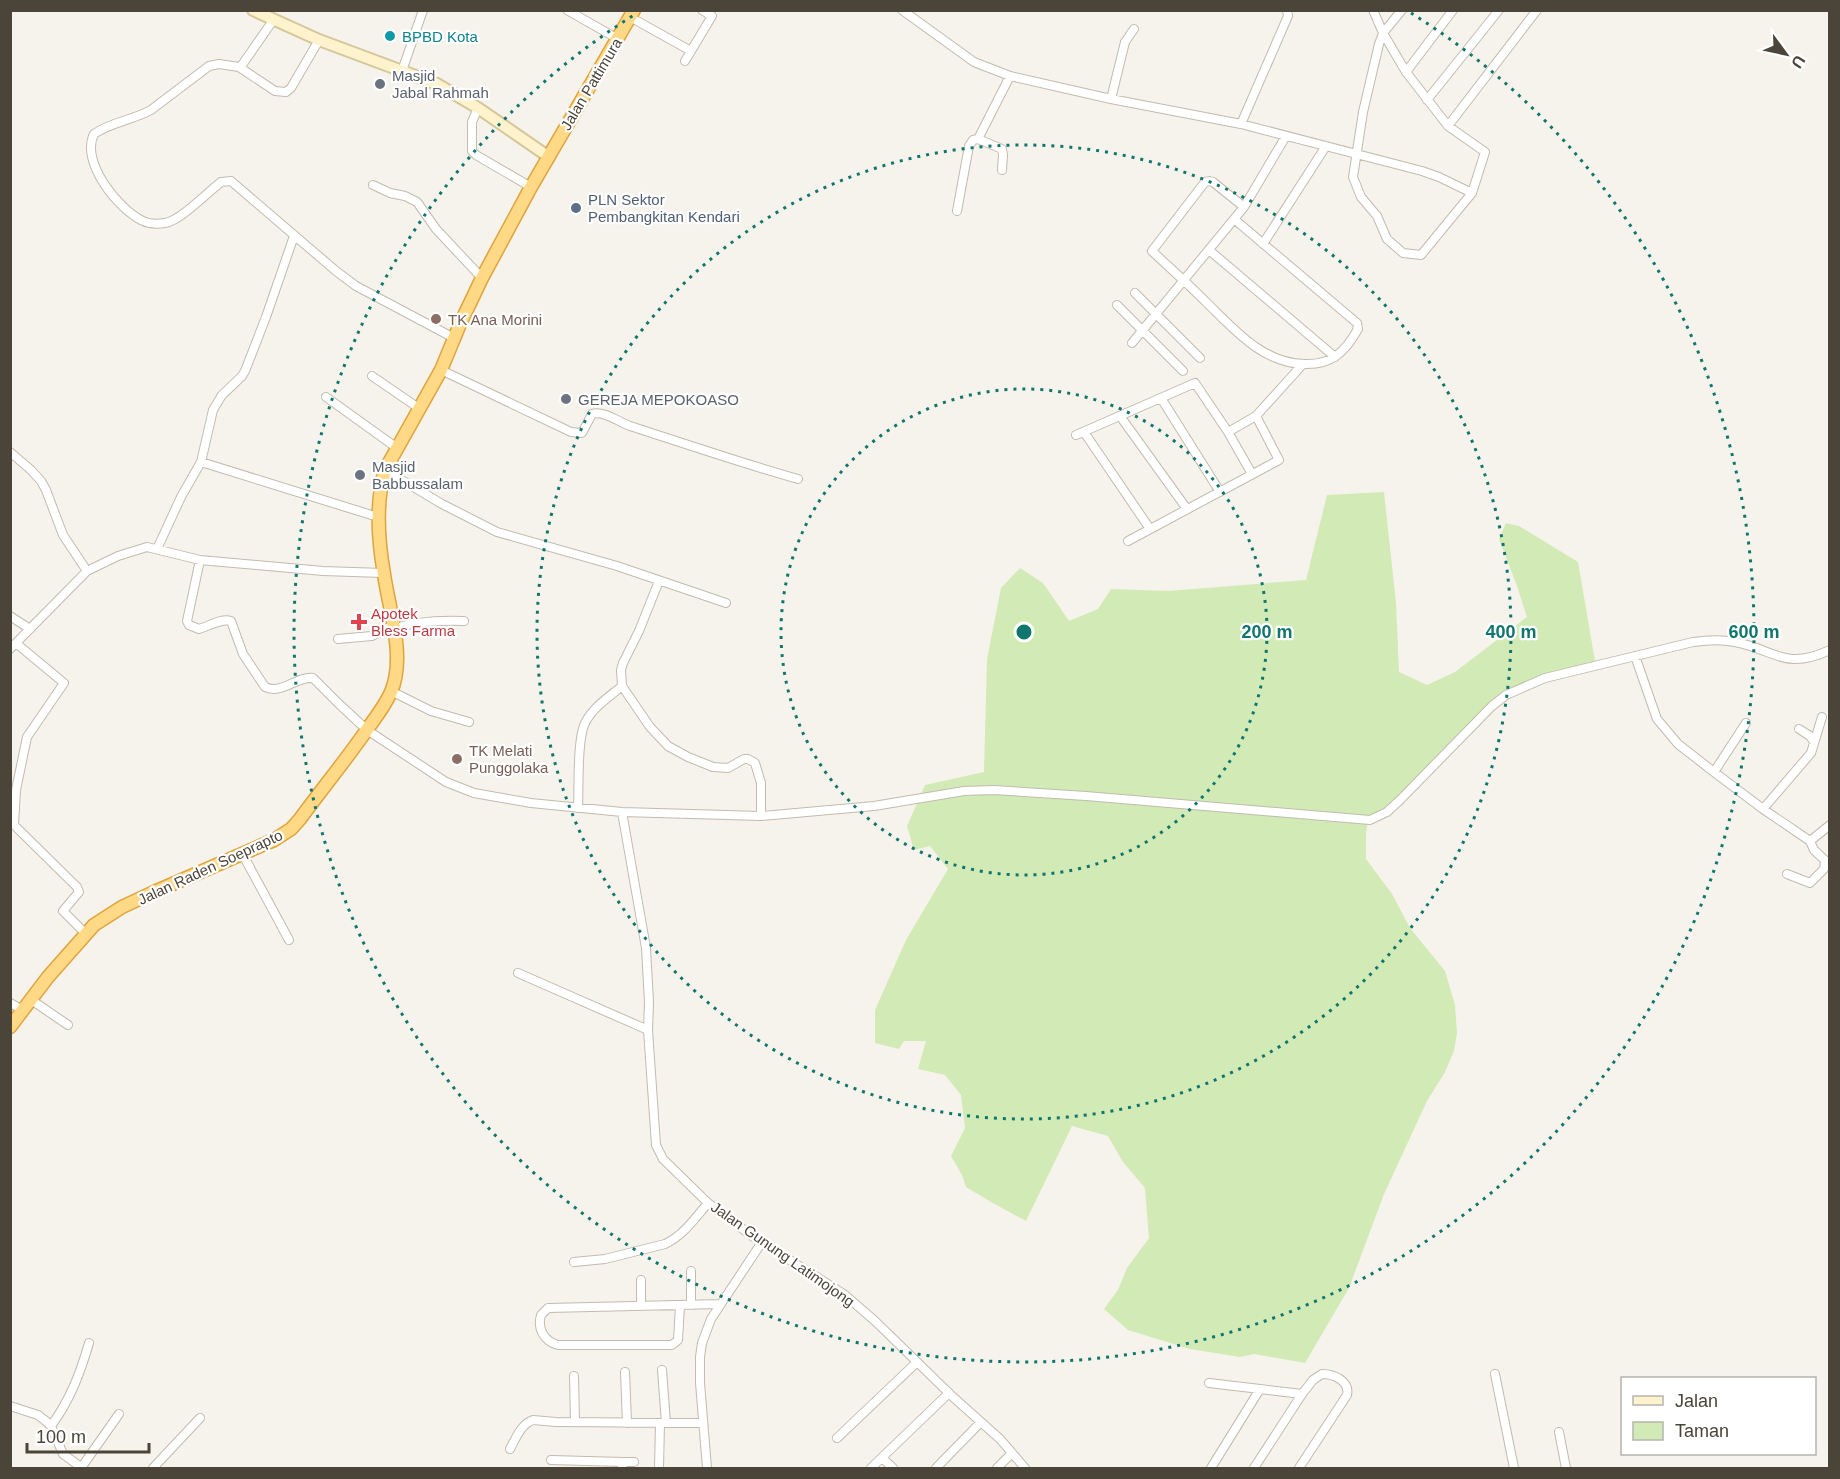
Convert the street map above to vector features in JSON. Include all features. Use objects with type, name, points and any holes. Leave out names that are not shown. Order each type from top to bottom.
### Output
[{"type":"highway","name":"Jalan Pattimura","points":[[549,157],[632,14]]},
{"type":"highway","name":"Jalan Raden Soeprapto","points":[[10,1027],[30,999],[94,925],[122,907],[274,840],[296,824],[381,711],[391,691],[397,658],[378,517],[380,488],[385,470],[441,370],[482,278],[549,157]]},
{"type":"main road","points":[[253,10],[319,40],[437,84],[478,108],[549,157]]},
{"type":"street","points":[[402,71],[423,10]]},
{"type":"street","points":[[567,10],[618,39]]},
{"type":"street","points":[[685,61],[712,16],[702,10]]},
{"type":"street","points":[[902,10],[974,62],[1010,75],[1111,99],[1241,124],[1422,171],[1472,192]]},
{"type":"street","points":[[1241,124],[1288,16],[1287,10]]},
{"type":"street","points":[[1373,10],[1383,33],[1406,72],[1427,100],[1448,126],[1485,152],[1472,192],[1421,255],[1403,253],[1387,239],[1377,216],[1361,198],[1353,177],[1363,112],[1383,33],[1402,10]]},
{"type":"street","points":[[1406,72],[1453,10]]},
{"type":"street","points":[[1427,100],[1499,10]]},
{"type":"street","points":[[1448,126],[1538,10]]},
{"type":"street","points":[[632,14],[691,51]]},
{"type":"street","points":[[239,67],[274,20]]},
{"type":"street","points":[[1111,99],[1125,42],[1134,29]]},
{"type":"street","points":[[319,40],[291,88],[286,92],[275,91],[239,67],[219,64],[209,66],[151,110],[93,134],[91,141],[93,160],[104,185],[127,210],[144,222],[163,224],[170,222],[226,180],[235,184],[336,272],[356,286],[454,338]]},
{"type":"street","points":[[978,139],[1010,75]]},
{"type":"street","points":[[478,108],[472,122],[472,151],[531,187]]},
{"type":"street","points":[[1132,343],[1244,207],[1286,136]]},
{"type":"street","points":[[957,210],[967,151],[973,140],[978,139],[1002,149],[1002,170]]},
{"type":"street","points":[[1263,244],[1326,146]]},
{"type":"street","points":[[1234,219],[1357,323],[1358,329],[1354,336],[1335,357],[1326,362],[1303,364],[1286,363],[1271,357],[1245,339],[1152,251],[1205,182],[1212,182],[1244,207]]},
{"type":"street","points":[[373,184],[390,193],[405,196],[417,202],[436,230],[482,278]]},
{"type":"street","points":[[157,549],[181,497],[201,462],[213,410],[222,395],[242,376],[266,317],[294,236]]},
{"type":"street","points":[[1209,250],[1335,357]]},
{"type":"street","points":[[1134,293],[1200,358]]},
{"type":"street","points":[[1117,305],[1183,371]]},
{"type":"street","points":[[1228,432],[1256,416],[1303,364]]},
{"type":"street","points":[[441,370],[571,432],[582,433],[592,414],[600,413],[669,439],[798,479]]},
{"type":"street","points":[[372,376],[420,409]]},
{"type":"street","points":[[1150,529],[1080,433],[1195,383],[1228,432],[1252,474]]},
{"type":"street","points":[[326,397],[396,448]]},
{"type":"street","points":[[1161,398],[1220,492]]},
{"type":"street","points":[[1120,416],[1187,509]]},
{"type":"street","points":[[1128,541],[1279,460],[1256,416]]},
{"type":"street","points":[[10,452],[41,481],[63,535],[87,571]]},
{"type":"street","points":[[201,462],[378,517]]},
{"type":"street","points":[[385,470],[442,504],[497,532],[617,567],[726,603]]},
{"type":"street","points":[[86,934],[63,910],[79,892],[77,887],[12,823],[17,781],[27,737],[64,683],[14,646],[87,571],[147,547],[200,560],[311,570],[384,573]]},
{"type":"street","points":[[200,560],[187,621],[189,625],[198,629],[227,619],[231,621],[243,654],[265,687],[271,690],[279,689],[306,677],[313,678],[367,730],[460,788],[484,796],[622,812],[761,816],[874,806],[964,791],[994,790],[1370,820],[1387,812],[1400,800],[1492,706],[1506,695],[1545,678],[1693,642],[1713,640],[1735,642],[1773,655],[1797,660],[1808,659],[1830,650]]},
{"type":"street","points":[[658,581],[636,638],[623,663],[622,686],[650,727],[668,746],[713,766],[728,768],[744,759],[755,764],[761,783],[761,816]]},
{"type":"street","points":[[10,616],[30,629]]},
{"type":"street","points":[[338,639],[372,636],[393,627],[439,620],[464,621]]},
{"type":"street","points":[[1635,656],[1657,719],[1678,744],[1763,809],[1810,841],[1814,850],[1827,863],[1810,883],[1787,874]]},
{"type":"street","points":[[578,808],[582,730],[589,716],[598,706],[622,686]]},
{"type":"street","points":[[391,691],[431,711],[469,722]]},
{"type":"street","points":[[1763,809],[1811,753],[1822,717]]},
{"type":"street","points":[[1714,772],[1746,723]]},
{"type":"street","points":[[1799,729],[1810,736],[1814,742]]},
{"type":"street","name":"Jalan Gunung Latimojong","points":[[622,812],[646,948],[648,1030],[656,1145],[663,1159],[708,1203],[762,1242],[845,1295],[981,1422],[1025,1468]]},
{"type":"street","points":[[1810,841],[1830,825]]},
{"type":"street","points":[[243,855],[289,940]]},
{"type":"street","points":[[518,974],[648,1030]]},
{"type":"street","points":[[30,999],[68,1025]]},
{"type":"street","points":[[10,1003],[23,1010]]},
{"type":"street","points":[[574,1262],[604,1259],[665,1244],[684,1232],[708,1203]]},
{"type":"street","points":[[707,1468],[702,1423],[700,1357],[702,1343],[711,1319],[762,1242]]},
{"type":"street","points":[[691,1271],[692,1305]]},
{"type":"street","points":[[641,1280],[641,1306]]},
{"type":"street","points":[[680,1306],[678,1340],[672,1345],[558,1345],[547,1340],[540,1328],[541,1315],[548,1308],[720,1304]]},
{"type":"street","points":[[51,1426],[69,1399],[89,1343]]},
{"type":"street","points":[[837,1438],[917,1362]]},
{"type":"street","points":[[659,1468],[663,1423],[662,1370]]},
{"type":"street","points":[[625,1372],[627,1423]]},
{"type":"street","points":[[1254,1468],[1313,1380],[1322,1374],[1337,1378],[1348,1387],[1347,1395],[1299,1468]]},
{"type":"street","points":[[1495,1374],[1514,1468]]},
{"type":"street","points":[[574,1376],[575,1422]]},
{"type":"street","points":[[1209,1383],[1302,1394]]},
{"type":"street","points":[[1210,1468],[1260,1389]]},
{"type":"street","points":[[871,1468],[949,1393]]},
{"type":"street","points":[[10,1406],[38,1415],[51,1426],[63,1454],[81,1468],[119,1414]]},
{"type":"street","points":[[153,1468],[200,1418]]},
{"type":"street","points":[[510,1449],[529,1420],[702,1423]]},
{"type":"street","points":[[936,1468],[981,1422]]},
{"type":"street","points":[[1559,1432],[1566,1468]]},
{"type":"street","points":[[997,1468],[1012,1453]]},
{"type":"street","points":[[882,1458],[894,1468]]},
{"type":"street","points":[[550,1460],[623,1465],[634,1462]]},
{"type":"green space","points":[[1384,492],[1396,603],[1399,672],[1427,685],[1455,672],[1527,617],[1499,539],[1506,523],[1519,526],[1578,562],[1595,661],[1527,682],[1490,703],[1397,797],[1368,817],[1366,859],[1392,894],[1410,928],[1445,971],[1455,1005],[1457,1033],[1454,1051],[1445,1072],[1427,1101],[1384,1194],[1349,1288],[1305,1363],[1254,1354],[1240,1357],[1190,1349],[1128,1330],[1104,1309],[1118,1290],[1127,1268],[1149,1238],[1145,1188],[1123,1162],[1108,1136],[1072,1126],[1026,1221],[966,1187],[951,1156],[965,1128],[961,1095],[945,1075],[918,1069],[926,1041],[904,1041],[899,1049],[875,1043],[875,1010],[906,940],[948,869],[930,846],[914,850],[907,826],[925,785],[984,772],[987,659],[1001,588],[1020,568],[1043,583],[1069,621],[1098,609],[1111,589],[1168,591],[1306,580],[1327,495]]},
{"type":"place","name":"BPBD Kota","points":[[390,36]]},
{"type":"place","name":"Masjid Jabal Rahmah","points":[[380,84]]},
{"type":"place","name":"PLN Sektor Pembangkitan Kendari","points":[[576,208]]},
{"type":"place","name":"TK Ana Morini","points":[[436,319]]},
{"type":"place","name":"GEREJA MEPOKOASO","points":[[566,399]]},
{"type":"place","name":"Masjid Babbussalam","points":[[360,475]]},
{"type":"place","name":"Apotek Bless Farma","points":[[359,622]]},
{"type":"place","name":"TK Melati Punggolaka","points":[[457,759]]}]
